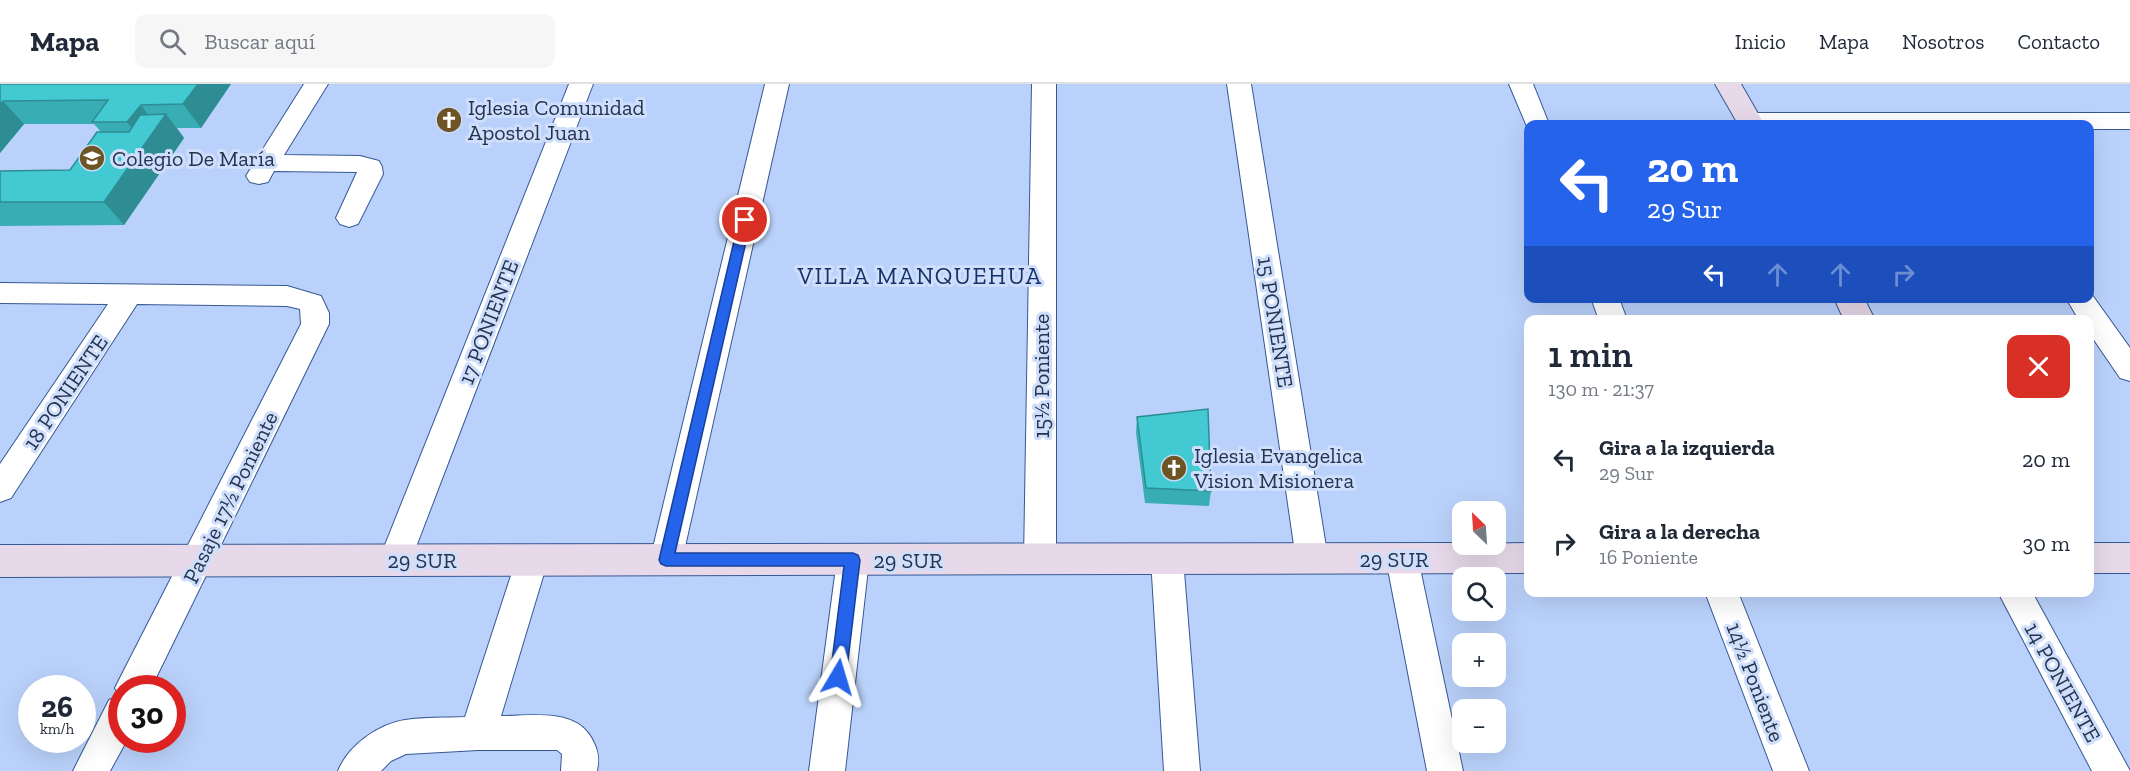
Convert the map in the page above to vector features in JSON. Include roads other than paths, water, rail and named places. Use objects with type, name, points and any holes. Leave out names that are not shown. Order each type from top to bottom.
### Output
[{"type":"street","points":[[316,84],[262,171],[360,164],[369,167],[370,174],[349,218]]},
{"type":"street","name":"17 PONIENTE","points":[[395,560],[581,84]]},
{"type":"street","points":[[666,560],[777,84]]},
{"type":"street","name":"15½ Poniente","points":[[1040,560],[1044,84]]},
{"type":"street","name":"15 PONIENTE","points":[[1239,84],[1312,559]]},
{"type":"street","points":[[1521,84],[1535,120]]},
{"type":"street","points":[[1728,84],[1748,120]]},
{"type":"street","points":[[2094,121],[2130,121]]},
{"type":"street","points":[[0,293],[129,294]]},
{"type":"street","name":"Pasaje 17½ Poniente","points":[[129,294],[287,296],[312,303],[315,313],[315,324],[141,675]]},
{"type":"street","name":"18 PONIENTE","points":[[0,489],[129,294]]},
{"type":"street","points":[[2094,319],[2130,370]]},
{"type":"street","name":"29 SUR","points":[[0,561],[1524,558]]},
{"type":"street","points":[[2094,558],[2130,558]]},
{"type":"street","points":[[1167,559],[1182,771]]},
{"type":"street","points":[[1402,559],[1445,771]]},
{"type":"street","points":[[478,733],[532,560]]},
{"type":"street","points":[[827,771],[853,560]]},
{"type":"street","name":"14½ Poniente","points":[[1723,597],[1791,771]]},
{"type":"street","name":"14 PONIENTE","points":[[2017,597],[2112,771]]},
{"type":"street","points":[[356,771],[378,749],[403,737],[478,733],[560,733],[568,736],[576,741],[580,751],[579,771]]},
{"type":"street","points":[[92,771],[108,740]]},
{"type":"place","name":"Iglesia Comunidad Apostol Juan","points":[[449,120]]},
{"type":"place","name":"Colegio De María","points":[[92,158]]},
{"type":"place","name":"Iglesia Evangelica Vision Misionera","points":[[1174,468]]},
{"type":"district","name":"VILLA MANQUEHUA","points":[[920,276]]}]
